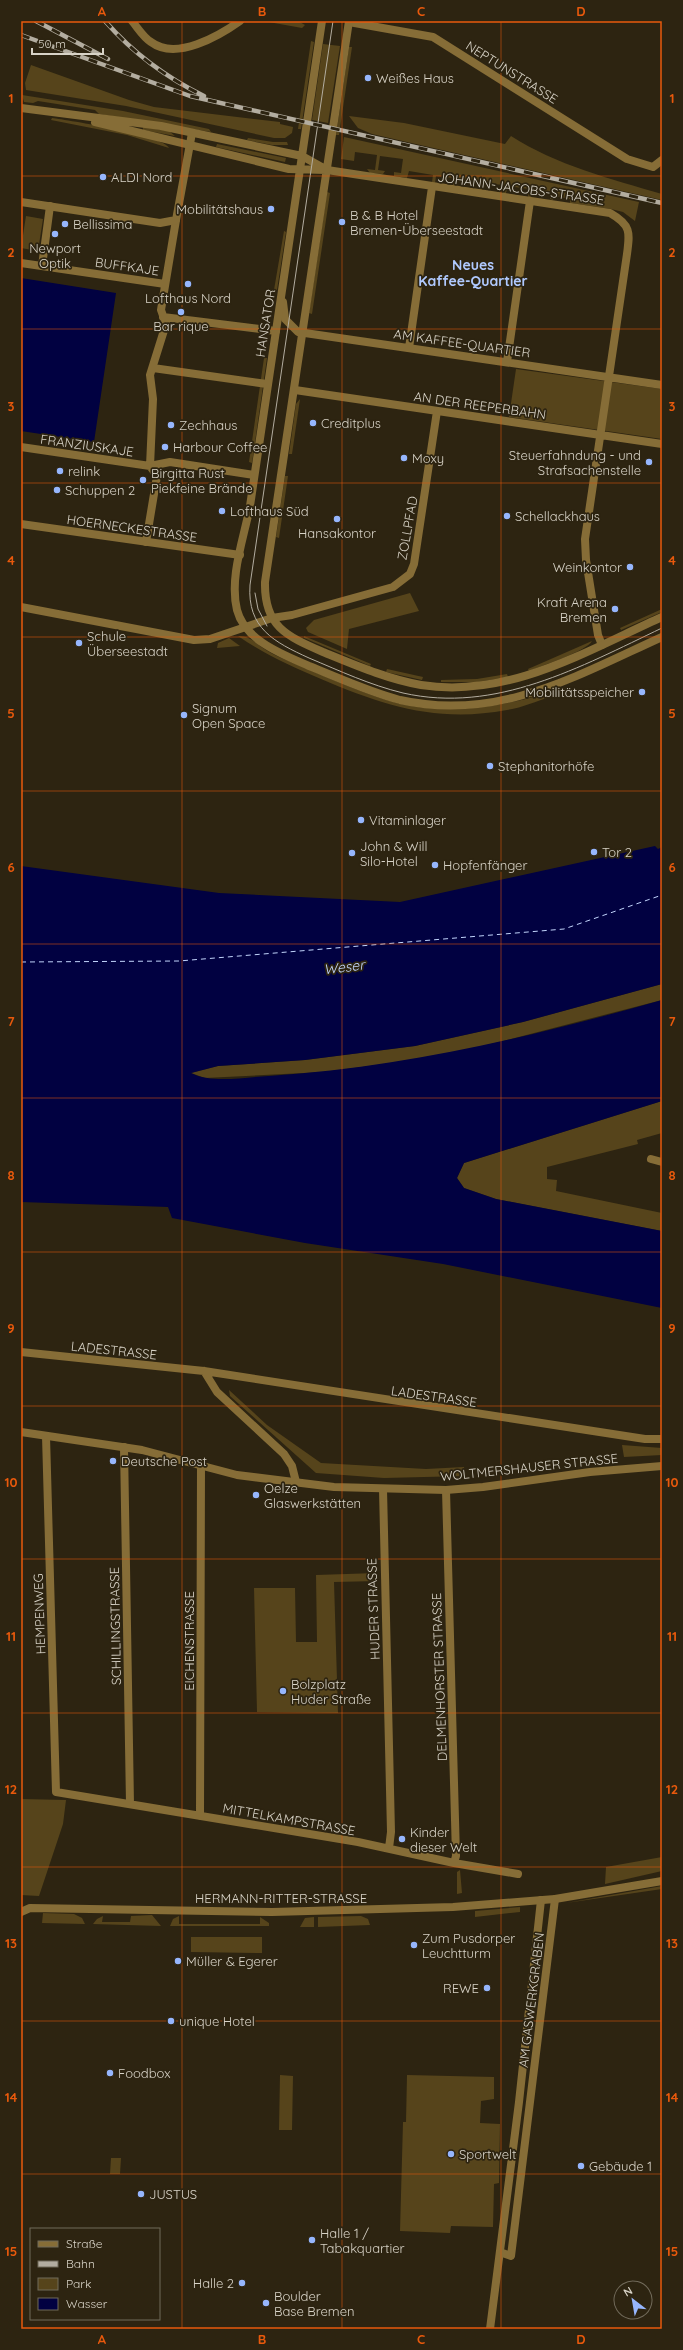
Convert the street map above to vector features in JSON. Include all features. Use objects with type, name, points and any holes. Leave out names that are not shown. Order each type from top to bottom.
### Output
[{"type":"street","points":[[132,21],[151,43],[166,49],[194,46],[212,39],[240,21]]},
{"type":"street","name":"HANSATOR","points":[[322,21],[254,475],[236,579],[237,611],[246,626],[262,642],[280,654],[369,690],[416,703],[448,706],[486,704],[523,697],[572,678],[662,637]]},
{"type":"street","points":[[347,21],[295,390],[265,582],[265,604],[272,618],[285,632],[306,645],[352,664],[393,678],[433,686],[475,686],[510,681],[564,662],[662,617]]},
{"type":"street","name":"NEPTUNSTRASSE","points":[[347,21],[433,37],[626,159],[653,167],[662,160]]},
{"type":"street","points":[[21,108],[161,126],[302,156],[327,170]]},
{"type":"street","points":[[63,114],[190,146],[300,170],[327,170]]},
{"type":"street","name":"BUFFKAJE","points":[[21,263],[165,284],[192,133]]},
{"type":"street","name":"JOHANN-JACOBS-STRASSE","points":[[327,170],[610,213],[623,221],[629,233],[610,377],[585,539],[586,560],[598,634],[602,645]]},
{"type":"street","points":[[409,348],[432,187]]},
{"type":"street","points":[[507,362],[530,201]]},
{"type":"street","points":[[21,202],[160,223],[176,220]]},
{"type":"street","points":[[42,266],[50,206]]},
{"type":"street","points":[[146,542],[157,476],[150,466],[153,398],[150,375],[166,324],[161,310],[165,284]]},
{"type":"street","name":"AM KAFFEE-QUARTIER","points":[[281,298],[285,319],[292,327],[303,333],[662,385]]},
{"type":"street","points":[[163,317],[276,331]]},
{"type":"street","points":[[153,368],[267,384]]},
{"type":"street","name":"AN DER REEPERBAHN","points":[[295,390],[662,444]]},
{"type":"street","name":"ZOLLPFAD","points":[[21,607],[191,640],[210,639],[272,618],[295,614],[393,587],[410,574],[417,551],[437,411]]},
{"type":"street","name":"FRANZIUSKAJE","points":[[21,447],[150,466],[170,462],[254,475]]},
{"type":"street","name":"HOERNECKESTRASSE","points":[[21,524],[240,555]]},
{"type":"street","points":[[651,1159],[662,1162]]},
{"type":"street","name":"LADESTRASSE","points":[[21,1352],[204,1371],[645,1439],[662,1439]]},
{"type":"street","points":[[204,1371],[217,1392],[284,1454],[292,1466],[296,1482]]},
{"type":"street","name":"WOLTMERSHAUSER STRASSE","points":[[21,1432],[162,1454],[201,1467],[237,1475],[296,1482],[383,1489],[446,1490],[590,1472],[662,1466]]},
{"type":"street","name":"HEMPENWEG","points":[[46,1436],[56,1792]]},
{"type":"street","name":"SCHILLINGSTRASSE","points":[[124,1447],[130,1804]]},
{"type":"street","name":"EICHENSTRASSE","points":[[200,1816],[201,1467]]},
{"type":"street","name":"HUDER STRASSE","points":[[383,1489],[391,1832],[389,1848]]},
{"type":"street","name":"DELMENHORSTER STRASSE","points":[[446,1490],[456,1856],[454,1863]]},
{"type":"street","name":"MITTELKAMPSTRASSE","points":[[56,1792],[389,1848],[454,1863],[518,1874]]},
{"type":"street","name":"HERMANN-RITTER-STRASSE","points":[[21,1912],[30,1908],[272,1912],[453,1907],[555,1899],[662,1881]]},
{"type":"street","name":"AM GASWERKGRABEN","points":[[500,2252],[511,2256],[531,2104],[555,1899]]},
{"type":"street","name":"AM GASWERKGRABEN","points":[[490,2329],[519,2102],[541,1900]]},
{"type":"street","points":[[519,2102],[531,2104]]},
{"type":"green space","points":[[263,21],[298,21],[305,25],[302,28]]},
{"type":"green space","points":[[311,41],[314,42],[301,129],[298,129]]},
{"type":"green space","points":[[323,44],[340,46],[328,123],[312,120]]},
{"type":"green space","points":[[349,47],[352,47],[339,135],[336,135]]},
{"type":"green space","points":[[31,65],[129,100],[154,107],[280,122],[280,124],[293,127],[292,133],[285,138],[274,138],[126,106],[26,90],[25,83]]},
{"type":"green space","points":[[22,95],[123,111],[209,129],[211,132],[99,114],[95,110],[38,101],[33,103],[24,102]]},
{"type":"green space","points":[[349,116],[404,123],[505,144],[511,136],[546,155],[565,163],[604,177],[662,194],[662,200],[372,134],[358,128]]},
{"type":"green space","points":[[52,118],[95,125],[134,134],[163,143],[169,148],[127,135],[51,120]]},
{"type":"green space","points":[[143,127],[169,131],[175,136],[143,130]]},
{"type":"green space","points":[[344,137],[639,202],[635,221],[623,212],[570,203],[570,199],[554,196],[553,200],[550,199],[551,192],[532,190],[531,197],[528,197],[529,189],[508,186],[506,193],[503,193],[504,185],[483,183],[482,190],[479,189],[480,182],[457,179],[456,186],[453,185],[454,178],[436,176],[435,183],[432,182],[433,175],[409,171],[407,178],[394,176],[394,172],[401,173],[403,159],[380,156],[378,170],[385,171],[383,174],[370,173],[367,169],[375,170],[377,155],[355,152],[354,161],[341,159]]},
{"type":"green space","points":[[248,138],[273,142],[287,142],[288,145],[272,145],[247,140]]},
{"type":"green space","points":[[217,144],[286,158],[285,162],[216,147]]},
{"type":"green space","points":[[327,192],[330,193],[312,314],[309,313]]},
{"type":"green space","points":[[26,216],[43,219],[38,251],[21,248]]},
{"type":"green space","points":[[284,231],[286,232],[277,290],[274,290]]},
{"type":"green space","points":[[264,358],[267,358],[252,463],[249,462]]},
{"type":"green space","points":[[516,369],[662,389],[662,439],[509,417]]},
{"type":"green space","points":[[300,399],[292,454],[289,454],[296,404]]},
{"type":"green space","points":[[285,476],[288,476],[279,538],[276,537]]},
{"type":"green space","points":[[410,593],[419,611],[349,629],[347,649],[308,632],[306,628],[314,620]]},
{"type":"green space","points":[[662,609],[662,612],[621,630],[620,628]]},
{"type":"green space","points":[[238,636],[246,637],[275,655],[352,688],[409,706],[448,709],[468,708],[507,703],[545,694],[551,697],[513,709],[482,714],[434,713],[412,710],[344,689],[289,665]]},
{"type":"green space","points":[[304,636],[371,664],[370,666],[304,638]]},
{"type":"green space","points":[[229,638],[240,646],[217,648],[218,643]]},
{"type":"green space","points":[[592,641],[573,654],[529,671],[528,669]]},
{"type":"green space","points":[[387,669],[423,677],[422,680],[386,672]]},
{"type":"green space","points":[[507,674],[508,677],[477,682],[441,682],[441,680],[477,679]]},
{"type":"green space","points":[[662,984],[662,1000],[468,1050],[416,1060],[324,1072],[205,1078],[191,1073],[218,1066],[305,1060],[415,1046],[523,1022]]},
{"type":"green space","points":[[662,1101],[662,1133],[637,1140],[638,1144],[547,1167],[547,1179],[557,1180],[556,1191],[662,1213],[662,1231],[496,1199],[464,1188],[457,1178],[464,1163]]},
{"type":"green space","points":[[229,1390],[267,1425],[321,1463],[426,1469],[464,1467],[465,1476],[384,1478],[316,1473],[230,1396]]},
{"type":"green space","points":[[622,1445],[662,1448],[662,1455],[624,1457]]},
{"type":"green space","points":[[377,1573],[378,1581],[334,1582],[338,1713],[257,1712],[254,1588],[295,1588],[296,1642],[317,1642],[316,1575]]},
{"type":"green space","points":[[21,1799],[66,1800],[63,1824],[39,1896],[21,1895]]},
{"type":"green space","points":[[662,1857],[662,1871],[605,1884],[606,1867]]},
{"type":"green space","points":[[460,1870],[462,1893],[457,1894],[457,1872]]},
{"type":"green space","points":[[662,1886],[662,1889],[566,1903]]},
{"type":"green space","points":[[520,1907],[520,1912],[475,1917],[475,1911]]},
{"type":"green space","points":[[43,1913],[74,1914],[82,1918],[85,1924],[42,1923]]},
{"type":"green space","points":[[152,1915],[161,1926],[93,1924],[97,1919],[103,1916],[102,1922],[130,1922],[131,1916]]},
{"type":"green space","points":[[179,1916],[179,1924],[260,1924],[260,1917],[269,1923],[269,1926],[170,1926],[173,1919]]},
{"type":"green space","points":[[361,1916],[368,1919],[370,1925],[318,1927],[318,1917]]},
{"type":"green space","points":[[314,1917],[314,1927],[300,1927],[305,1918]]},
{"type":"green space","points":[[191,1937],[262,1937],[262,1953],[191,1952]]},
{"type":"green space","points":[[280,2075],[293,2076],[292,2130],[279,2130]]},
{"type":"green space","name":"Sportwelt","points":[[407,2075],[494,2077],[494,2099],[481,2101],[480,2123],[500,2124],[499,2183],[494,2184],[493,2227],[451,2226],[450,2233],[400,2231],[403,2122],[406,2122]]},
{"type":"green space","points":[[111,2158],[121,2158],[120,2174],[110,2174]]},
{"type":"water","points":[[21,278],[116,293],[94,442],[21,431]]},
{"type":"water","name":"Weser","points":[[655,846],[658,849],[662,847],[662,984],[523,1022],[415,1046],[305,1060],[218,1066],[191,1073],[209,1078],[229,1079],[320,1072],[369,1066],[419,1058],[516,1038],[613,1014],[662,1000],[662,1101],[464,1163],[457,1178],[464,1188],[496,1199],[662,1231],[662,1308],[443,1264],[305,1243],[172,1218],[168,1207],[21,1202],[21,866],[219,893],[400,902]]},
{"type":"ferry route","points":[[21,962],[179,961],[564,929],[662,895]]},
{"type":"tram line","points":[[333,21],[250,585],[250,600],[258,623],[265,632],[285,646],[344,673],[391,690],[437,698],[471,697],[504,692],[537,683],[600,658],[662,628]]},
{"type":"tram line","points":[[255,593],[258,609],[267,626]]},
{"type":"railway","points":[[36,21],[108,59]]},
{"type":"railway","points":[[105,21],[138,54],[176,81],[204,96]]},
{"type":"railway","points":[[21,35],[190,96],[662,203]]},
{"type":"place","name":"Weißes Haus","points":[[368,78]]},
{"type":"place","name":"ALDI Nord","points":[[103,177]]},
{"type":"place","name":"Mobilitätshaus","points":[[271,209]]},
{"type":"place","name":"B & B Hotel Bremen-Überseestadt","points":[[342,222]]},
{"type":"place","name":"Bellissima","points":[[65,224]]},
{"type":"place","name":"Newport Optik","points":[[55,234]]},
{"type":"place","name":"Lofthaus Nord","points":[[188,284]]},
{"type":"place","name":"Bar rique","points":[[181,312]]},
{"type":"place","name":"Creditplus","points":[[313,423]]},
{"type":"place","name":"Zechhaus","points":[[171,425]]},
{"type":"place","name":"Harbour Coffee","points":[[165,447]]},
{"type":"place","name":"Moxy","points":[[404,458]]},
{"type":"place","name":"Steuerfahndung - und Strafsachenstelle","points":[[649,462]]},
{"type":"place","name":"relink","points":[[60,471]]},
{"type":"place","name":"Birgitta Rust Piekfeine Brände","points":[[143,480]]},
{"type":"place","name":"Schuppen 2","points":[[57,490]]},
{"type":"place","name":"Lofthaus Süd","points":[[222,511]]},
{"type":"place","name":"Schellackhaus","points":[[507,516]]},
{"type":"place","name":"Hansakontor","points":[[337,519]]},
{"type":"place","name":"Weinkontor","points":[[630,567]]},
{"type":"place","name":"Kraft Arena Bremen","points":[[615,609]]},
{"type":"place","name":"Schule Überseestadt","points":[[79,643]]},
{"type":"place","name":"Mobilitätsspeicher","points":[[642,692]]},
{"type":"place","name":"Signum Open Space","points":[[184,715]]},
{"type":"place","name":"Stephanitorhöfe","points":[[490,766]]},
{"type":"place","name":"Vitaminlager","points":[[361,820]]},
{"type":"place","name":"Tor 2","points":[[594,852]]},
{"type":"place","name":"John & Will Silo-Hotel","points":[[352,853]]},
{"type":"place","name":"Hopfenfänger","points":[[435,865]]},
{"type":"place","name":"Deutsche Post","points":[[113,1461]]},
{"type":"place","name":"Oelze Glaswerkstätten","points":[[256,1495]]},
{"type":"place","name":"Bolzplatz Huder Straße","points":[[283,1691]]},
{"type":"place","name":"Kinder dieser Welt","points":[[402,1839]]},
{"type":"place","name":"Zum Pusdorper Leuchtturm","points":[[414,1945]]},
{"type":"place","name":"Müller & Egerer","points":[[178,1961]]},
{"type":"place","name":"REWE","points":[[487,1988]]},
{"type":"place","name":"unique Hotel","points":[[171,2021]]},
{"type":"place","name":"Foodbox","points":[[110,2073]]},
{"type":"place","name":"Sportwelt","points":[[451,2154]]},
{"type":"place","name":"Gebäude 1","points":[[581,2166]]},
{"type":"place","name":"JUSTUS","points":[[141,2194]]},
{"type":"place","name":"Halle 1 / Tabakquartier","points":[[312,2240]]},
{"type":"place","name":"Halle 2","points":[[242,2283]]},
{"type":"place","name":"Boulder Base Bremen","points":[[266,2303]]},
{"type":"district","name":"Neues Kaffee-Quartier","points":[[473,274]]}]
